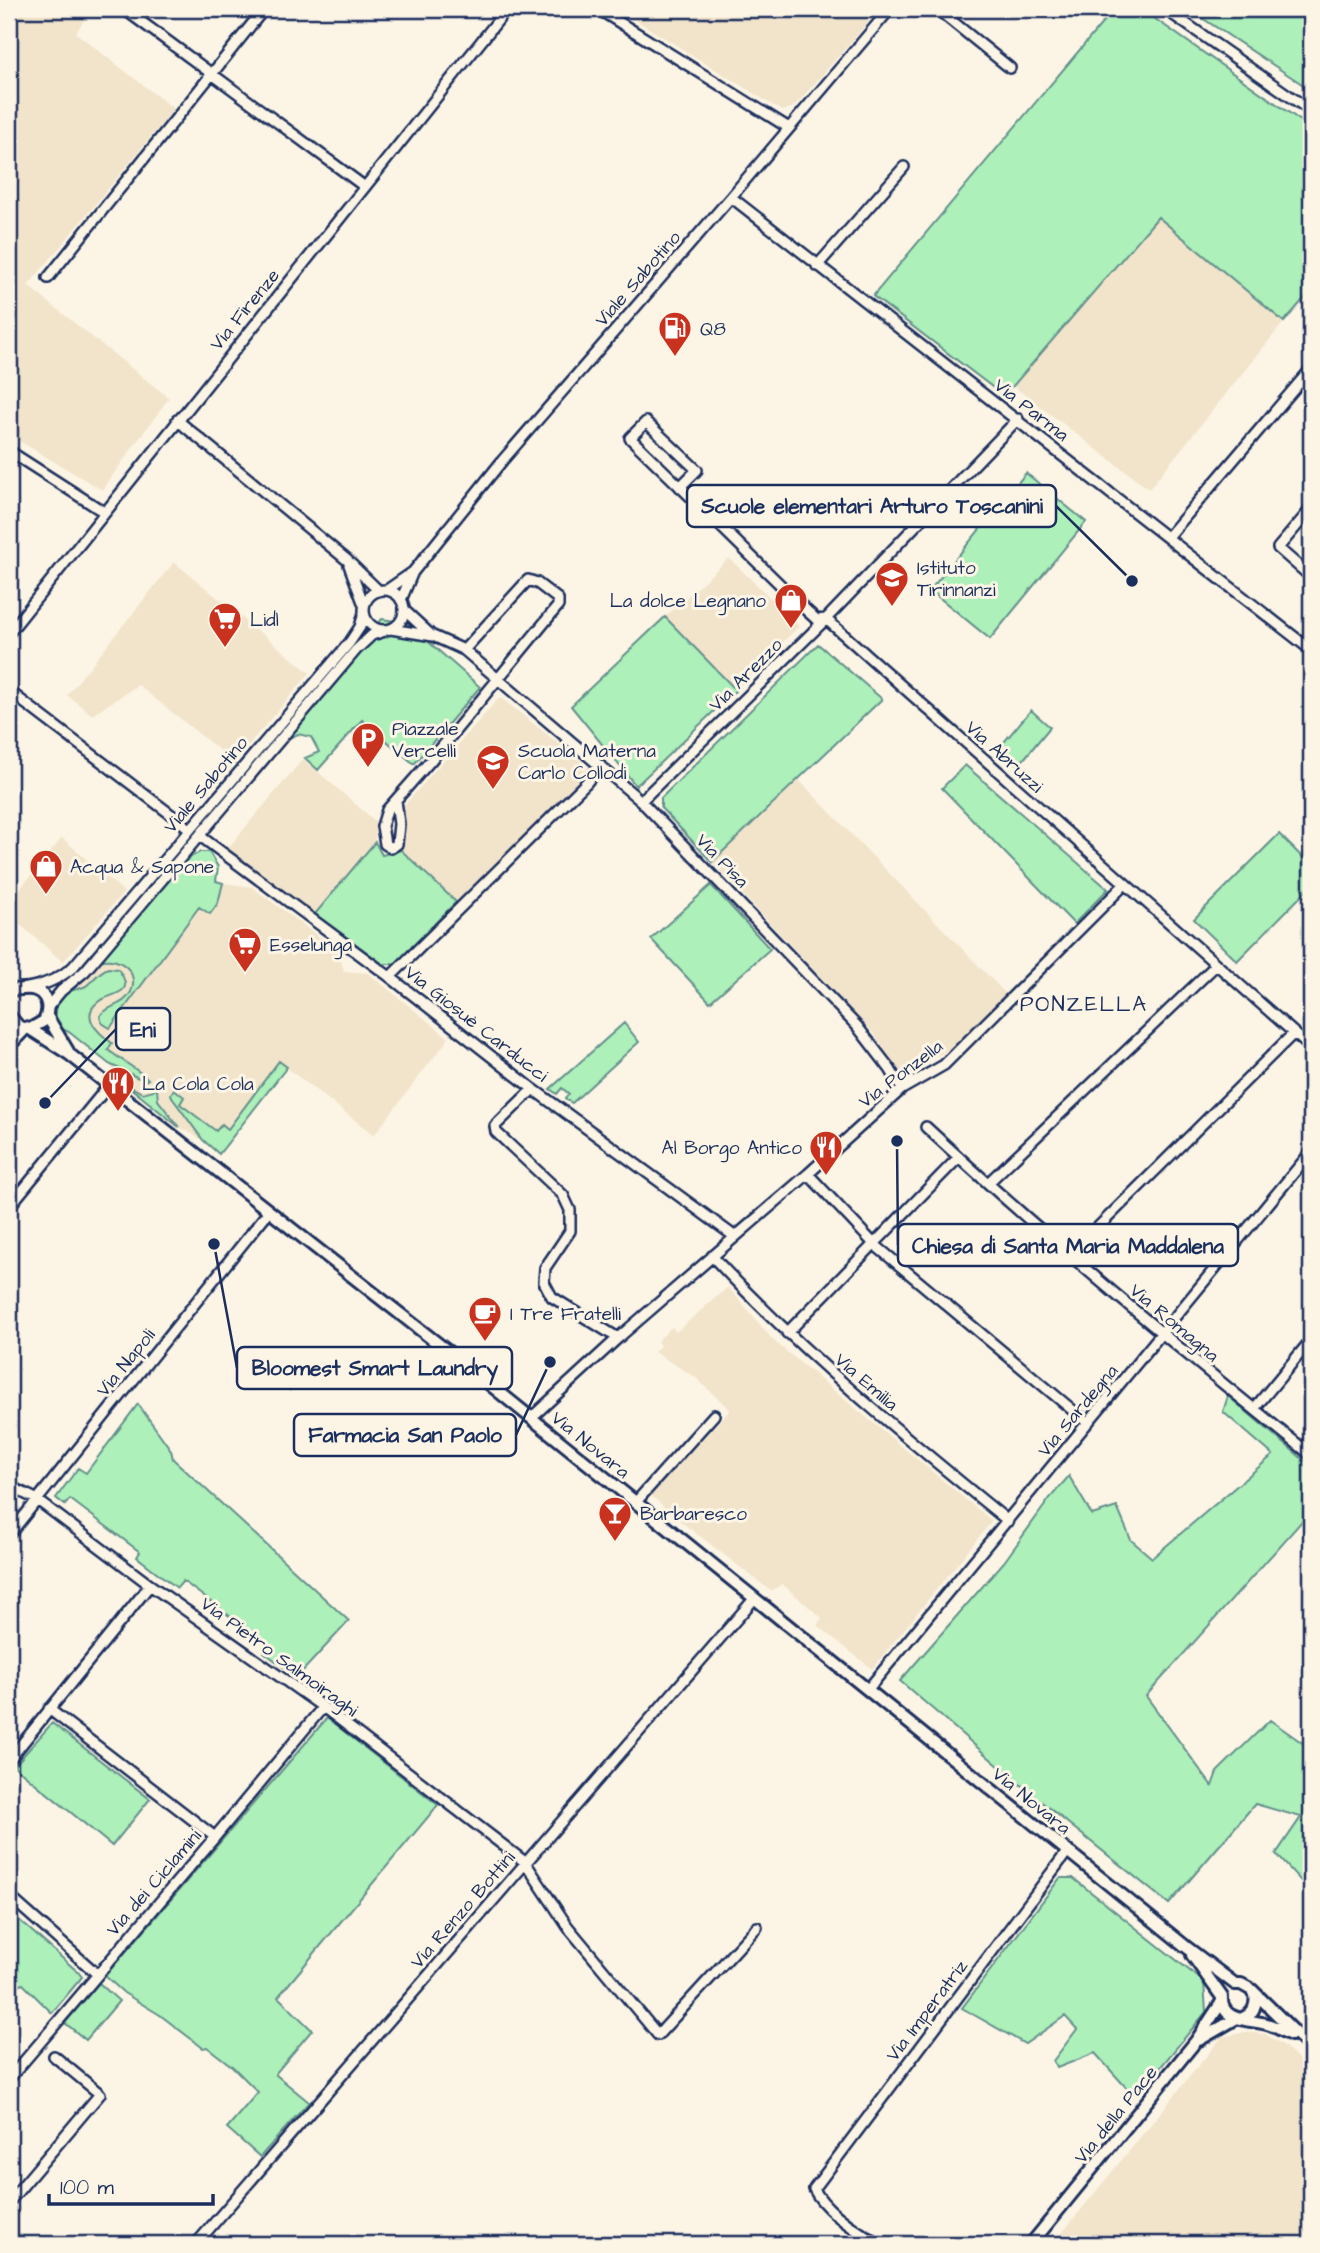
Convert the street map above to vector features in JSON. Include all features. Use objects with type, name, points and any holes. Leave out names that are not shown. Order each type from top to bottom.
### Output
[{"type":"street","points":[[124,9],[365,187]]},
{"type":"street","points":[[48,278],[264,9]]},
{"type":"street","name":"Via Firenze","points":[[9,633],[507,9]]},
{"type":"street","points":[[598,9],[789,128]]},
{"type":"street","name":"Viale Sabotino","points":[[383,591],[413,572],[502,461],[890,9]]},
{"type":"street","points":[[937,9],[1010,68]]},
{"type":"street","points":[[1165,9],[1311,111]]},
{"type":"street","points":[[817,266],[904,167]]},
{"type":"street","name":"Via Parma","points":[[731,197],[1311,650]]},
{"type":"street","points":[[1168,537],[1311,369]]},
{"type":"street","name":"Via Arezzo","points":[[641,801],[826,620],[1018,419]]},
{"type":"street","points":[[177,420],[383,591]]},
{"type":"street","name":"Via Abruzzi","points":[[680,487],[697,470],[646,422],[630,438],[680,487],[817,620],[826,620],[1311,1048]]},
{"type":"street","points":[[9,452],[104,512]]},
{"type":"street","points":[[1311,509],[1278,548],[1311,578]]},
{"type":"street","points":[[347,560],[364,609],[369,623],[377,629],[388,630],[401,621],[403,605],[394,592],[383,591],[368,598],[364,609]]},
{"type":"street","name":"Viale Sabotino","points":[[403,605],[413,572]]},
{"type":"street","points":[[396,800],[558,606],[558,599],[537,583],[528,580],[464,650]]},
{"type":"street","name":"Via Pisa","points":[[403,605],[432,636]]},
{"type":"street","name":"Viale Sabotino","points":[[18,990],[44,985],[73,967],[350,642],[360,627],[364,609]]},
{"type":"street","name":"Viale Sabotino","points":[[47,1011],[61,991],[85,971],[356,650],[372,635],[388,630]]},
{"type":"street","name":"Via Pisa","points":[[388,630],[432,636],[464,650],[641,801],[857,1026],[902,1088]]},
{"type":"street","points":[[9,691],[190,829]]},
{"type":"street","points":[[390,976],[587,782],[600,765]]},
{"type":"street","name":"Via Giosuè Carducci","points":[[200,836],[390,976],[533,1089],[734,1236]]},
{"type":"street","name":"Via Ponzella","points":[[531,1418],[902,1088],[944,1065],[1124,885]]},
{"type":"street","points":[[988,1183],[1216,965]]},
{"type":"street","points":[[9,1003],[18,990],[38,992],[46,1001],[47,1011],[40,1025],[27,1029],[9,1046]]},
{"type":"street","name":"Via Novara","points":[[47,1011],[69,1054]]},
{"type":"street","name":"Via Novara","points":[[9,1019],[69,1054],[531,1418],[1185,1946],[1236,1984],[1247,1986],[1308,2046]]},
{"type":"street","points":[[1069,1256],[1294,1033]]},
{"type":"street","points":[[9,1207],[109,1085]]},
{"type":"street","points":[[533,1089],[495,1126],[496,1132],[563,1195],[570,1210],[570,1231],[545,1268],[544,1282],[552,1297],[618,1338]]},
{"type":"street","name":"Via Romagna","points":[[926,1127],[1069,1256],[1311,1455]]},
{"type":"street","name":"Via Sardegna","points":[[868,1689],[1311,1152]]},
{"type":"street","points":[[788,1333],[959,1157]]},
{"type":"street","points":[[808,1174],[875,1245],[1088,1423]]},
{"type":"street","name":"Via Napoli","points":[[9,1535],[269,1211]]},
{"type":"street","name":"Via Emilia","points":[[712,1256],[852,1393],[1008,1521]]},
{"type":"street","points":[[1254,1409],[1311,1340]]},
{"type":"street","points":[[635,1503],[714,1415]]},
{"type":"street","name":"Via Pietro Salmoiraghi","points":[[9,1486],[36,1499],[150,1585],[323,1707],[525,1862],[568,1927],[658,2035],[757,1927]]},
{"type":"street","points":[[9,1760],[150,1585]]},
{"type":"street","name":"Via Renzo Bottini","points":[[197,2244],[754,1598]]},
{"type":"street","name":"Via dei Ciclamini","points":[[9,2079],[323,1707]]},
{"type":"street","points":[[49,1709],[215,1837]]},
{"type":"street","name":"Via Imperatriz","points":[[879,2244],[859,2233],[819,2199],[814,2189],[1067,1852]]},
{"type":"street","points":[[9,1896],[97,1974]]},
{"type":"street","name":"Via Novara","points":[[1185,1946],[1222,2000],[1226,2013],[1272,2025],[1308,2046]]},
{"type":"street","points":[[1222,2000],[1227,1989],[1236,1984]]},
{"type":"street","points":[[1196,2042],[1248,2016],[1255,2007],[1255,1995]]},
{"type":"street","name":"Via della Pace","points":[[1031,2244],[1196,2042],[1222,2000]]},
{"type":"street","points":[[9,2202],[100,2094],[54,2056]]},
{"type":"shaded area","points":[[9,9],[91,9],[76,33],[174,109],[28,286],[169,398],[102,490],[9,435]]},
{"type":"shaded area","points":[[624,9],[880,9],[794,107],[782,111],[624,13]]},
{"type":"shaded area","points":[[1158,217],[1284,322],[1149,489],[1013,386]]},
{"type":"shaded area","points":[[729,558],[799,626],[736,690],[665,617]]},
{"type":"shaded area","points":[[174,562],[310,673],[234,762],[138,685],[92,715],[67,695]]},
{"type":"shaded area","name":"Scuola Materna Carlo Collodi","points":[[501,698],[587,766],[587,773],[456,902],[401,850],[405,840],[401,809]]},
{"type":"shaded area","points":[[303,759],[375,821],[375,842],[315,914],[227,849]]},
{"type":"shaded area","points":[[799,780],[1006,994],[965,1040],[905,1074],[897,1070],[875,1035],[712,862]]},
{"type":"shaded area","points":[[62,838],[124,892],[63,962],[9,915],[9,902]]},
{"type":"shaded area","points":[[200,852],[209,852],[218,867],[216,882],[252,887],[338,951],[344,971],[368,973],[449,1038],[374,1135],[287,1068],[219,1154],[203,1140],[179,1127],[123,1082],[109,1064],[69,1032],[58,1027],[56,1008],[61,997],[100,961],[184,861]]},
{"type":"shaded area","points":[[728,1287],[774,1341],[992,1521],[872,1669],[817,1625],[822,1618],[782,1584],[771,1591],[650,1495],[730,1410],[695,1377],[654,1352],[660,1346],[657,1341],[672,1327],[676,1332]]},
{"type":"shaded area","points":[[1245,2032],[1265,2034],[1283,2045],[1311,2070],[1311,2244],[1053,2244],[1222,2037]]},
{"type":"green space","points":[[1114,9],[1141,9],[1311,128],[1311,291],[1284,322],[1158,217],[1013,386],[1000,393],[873,296]]},
{"type":"green space","points":[[1311,9],[1311,90],[1190,10]]},
{"type":"green space","points":[[1026,473],[1086,522],[990,639],[930,590]]},
{"type":"green space","points":[[665,617],[736,690],[636,786],[571,706]]},
{"type":"green space","points":[[382,619],[407,623],[480,687],[414,764],[362,720],[318,770],[305,758],[319,752],[311,737],[298,734],[289,738],[284,733]]},
{"type":"green space","points":[[818,644],[882,699],[712,862],[661,808],[661,798]]},
{"type":"green space","points":[[1031,710],[1050,727],[1019,765],[999,748]]},
{"type":"green space","points":[[965,765],[1108,889],[1074,924],[942,788]]},
{"type":"green space","points":[[1279,834],[1311,866],[1311,886],[1237,961],[1194,919]]},
{"type":"green space","points":[[375,842],[382,855],[401,850],[456,902],[395,964],[383,964],[315,914]]},
{"type":"green space","points":[[200,852],[209,852],[218,867],[216,881],[223,883],[218,903],[210,914],[199,907],[110,1028],[102,1023],[100,1016],[128,997],[133,978],[121,963],[114,960],[100,961],[184,861]]},
{"type":"green space","points":[[711,885],[770,949],[710,1002],[651,939]]},
{"type":"green space","points":[[108,968],[118,969],[125,984],[124,989],[98,1002],[90,1013],[91,1019],[97,1030],[112,1043],[108,1050],[145,1076],[148,1079],[145,1081],[109,1064],[69,1032],[58,1027],[56,1012],[61,998],[86,986]]},
{"type":"green space","points":[[624,1023],[639,1042],[572,1103],[565,1099],[569,1094],[562,1088],[557,1094],[550,1089]]},
{"type":"green space","points":[[279,1061],[287,1067],[219,1154],[203,1140],[171,1094],[174,1089],[184,1097],[180,1104],[216,1131],[222,1124],[228,1129]]},
{"type":"green space","points":[[123,1082],[142,1093],[157,1089],[158,1100],[179,1127]]},
{"type":"green space","points":[[272,1351],[302,1375],[290,1390],[260,1365]]},
{"type":"green space","points":[[1228,1396],[1311,1466],[1311,1511],[1146,1696],[1212,1786],[1217,1772],[1270,1720],[1311,1749],[1311,1892],[1276,1854],[1301,1817],[1255,1804],[1169,1904],[1029,1792],[900,1681],[1004,1562],[1069,1476],[1092,1515],[1117,1507],[1131,1540],[1152,1558],[1273,1455],[1223,1412]]},
{"type":"green space","points":[[138,1404],[171,1450],[173,1459],[349,1621],[300,1674],[294,1675],[264,1652],[268,1645],[183,1581],[177,1588],[137,1557],[140,1552],[70,1499],[65,1505],[56,1498],[78,1468],[86,1473]]},
{"type":"green space","points":[[327,1718],[438,1805],[278,1997],[312,2030],[275,2074],[309,2102],[260,2157],[227,2128],[258,2092],[233,2067],[207,2047],[203,2048],[160,2015],[124,1993],[105,1976]]},
{"type":"green space","points":[[52,1723],[150,1799],[112,1846],[14,1766]]},
{"type":"green space","points":[[1060,1878],[1073,1878],[1204,1982],[1206,2012],[1145,2086],[1141,2083],[1132,2094],[1095,2053],[1057,2068],[1053,2061],[1077,2029],[1065,2016],[1025,2044],[962,2008]]},
{"type":"green space","points":[[9,1911],[82,1977],[52,2013],[23,1984],[12,1986],[9,1983]]},
{"type":"green space","points":[[99,1983],[119,2001],[86,2040],[65,2023]]},
{"type":"place","name":"Q8","points":[[675,358]]},
{"type":"place","name":"Scuole elementari Arturo Toscanini","points":[[1132,581]]},
{"type":"place","name":"Istituto Tirinnanzi","points":[[892,608]]},
{"type":"place","name":"La dolce Legnano","points":[[791,630]]},
{"type":"place","name":"Lidl","points":[[225,649]]},
{"type":"place","name":"Piazzale Vercelli","points":[[368,769]]},
{"type":"place","name":"Scuola Materna Carlo Collodi","points":[[493,791]]},
{"type":"place","name":"Acqua & Sapone","points":[[46,896]]},
{"type":"place","name":"Esselunga","points":[[245,974]]},
{"type":"place","name":"Eni","points":[[45,1103]]},
{"type":"place","name":"La Cola Cola","points":[[118,1113]]},
{"type":"place","name":"Chiesa di Santa Maria Maddalena","points":[[897,1141]]},
{"type":"place","name":"Al Borgo Antico","points":[[826,1177]]},
{"type":"place","name":"Bloomest Smart Laundry","points":[[214,1244]]},
{"type":"place","name":"I Tre Fratelli","points":[[485,1343]]},
{"type":"place","name":"Farmacia San Paolo","points":[[550,1362]]},
{"type":"place","name":"Barbaresco","points":[[615,1543]]},
{"type":"district","name":"PONZELLA","points":[[1084,1004]]}]
